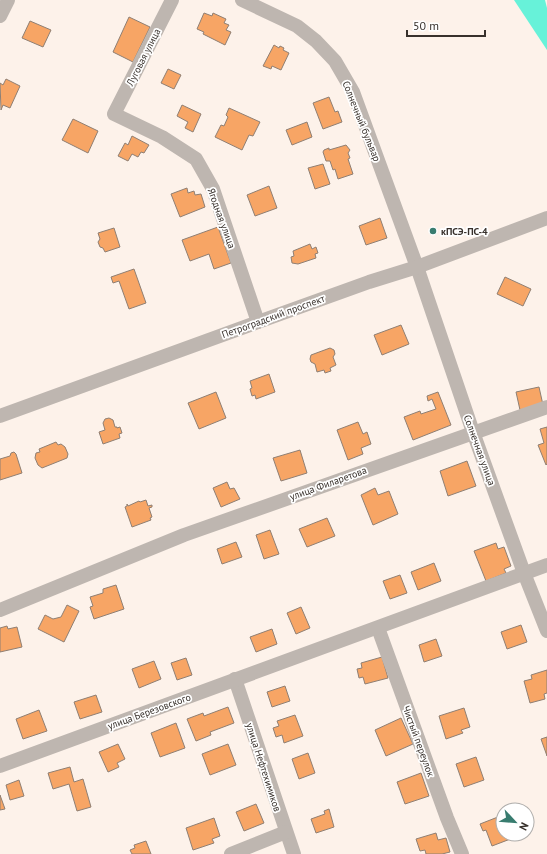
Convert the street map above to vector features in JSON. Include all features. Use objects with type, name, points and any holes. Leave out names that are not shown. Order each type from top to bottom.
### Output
[{"type":"street","points":[[0,16],[8,0]]},
{"type":"street","name":"Луговая улица","points":[[114,114],[172,0]]},
{"type":"street","name":"Солнечный бульвар","points":[[242,0],[298,26],[316,41],[335,61],[353,92],[417,267]]},
{"type":"street","name":"Ягодная улица","points":[[114,114],[162,137],[196,159],[212,189],[258,322]]},
{"type":"street","name":"Петроградский проспект","points":[[0,416],[369,282],[417,267],[547,218]]},
{"type":"street","name":"Солнечная улица","points":[[417,267],[473,432],[524,573],[547,631]]},
{"type":"street","name":"улица Филаретова","points":[[0,610],[184,534],[547,406]]},
{"type":"street","name":"улица Березовского","points":[[0,766],[547,565]]},
{"type":"street","name":"Чистый переулок","points":[[378,628],[447,818],[462,854]]},
{"type":"street","name":"улица Нефтехимиков","points":[[236,679],[294,854]]},
{"type":"street","points":[[231,854],[286,832]]},
{"type":"water","points":[[514,0],[545,0],[547,8],[547,50]]},
{"type":"building","points":[[204,13],[212,16],[213,13],[226,19],[224,23],[229,25],[226,30],[231,32],[225,45],[203,34],[204,32],[197,29]]},
{"type":"building","points":[[129,17],[150,27],[133,62],[113,52]]},
{"type":"building","points":[[30,21],[51,30],[43,47],[22,38]]},
{"type":"building","points":[[274,45],[279,48],[280,46],[284,48],[283,50],[289,53],[281,70],[272,66],[271,69],[263,66]]},
{"type":"building","points":[[168,69],[181,75],[174,89],[161,83]]},
{"type":"building","points":[[6,79],[20,86],[10,108],[3,105],[1,110],[0,83],[3,85]]},
{"type":"building","points":[[329,97],[335,112],[338,111],[342,122],[323,129],[313,103]]},
{"type":"building","points":[[182,105],[201,114],[193,132],[185,128],[188,122],[177,116]]},
{"type":"building","points":[[229,108],[260,122],[253,136],[249,135],[242,150],[215,137],[221,125],[224,126],[228,117],[226,115]]},
{"type":"building","points":[[73,119],[98,131],[88,153],[62,140]]},
{"type":"building","points":[[307,122],[312,137],[292,145],[286,130]]},
{"type":"building","points":[[132,136],[149,145],[144,153],[141,152],[138,157],[132,154],[128,161],[118,156],[125,143],[128,145]]},
{"type":"building","points":[[346,145],[350,150],[348,153],[350,158],[348,159],[353,174],[338,179],[335,169],[333,170],[330,161],[326,161],[323,152],[329,148],[329,150]]},
{"type":"building","points":[[323,164],[330,184],[315,189],[308,168]]},
{"type":"building","points":[[269,186],[277,208],[255,216],[247,195]]},
{"type":"building","points":[[187,188],[188,193],[194,191],[195,195],[201,194],[205,207],[180,217],[171,194]]},
{"type":"building","points":[[380,218],[387,238],[366,245],[359,226]]},
{"type":"building","points":[[218,227],[231,263],[214,269],[209,254],[190,261],[182,240]]},
{"type":"building","points":[[114,228],[120,247],[105,252],[103,248],[100,247],[98,242],[100,239],[98,233]]},
{"type":"building","name":"кПСЭ-ПС-4","points":[[435,228],[436,232],[431,234],[430,230]]},
{"type":"building","points":[[310,244],[312,249],[316,247],[318,253],[315,254],[316,258],[298,264],[292,263],[291,257],[294,256],[293,251]]},
{"type":"building","points":[[134,269],[146,303],[129,309],[119,281],[113,283],[111,277]]},
{"type":"building","points":[[505,277],[531,289],[523,306],[497,294]]},
{"type":"building","points":[[401,325],[409,344],[382,355],[374,335]]},
{"type":"building","points":[[330,348],[334,350],[335,354],[333,357],[336,365],[330,368],[331,371],[325,373],[324,370],[317,372],[315,364],[311,362],[311,355]]},
{"type":"building","points":[[269,374],[275,392],[256,399],[255,395],[252,396],[250,381]]},
{"type":"building","points":[[539,387],[543,405],[520,410],[516,392]]},
{"type":"building","points":[[216,392],[226,418],[199,429],[188,403]]},
{"type":"building","points":[[438,392],[451,425],[413,440],[404,417],[420,411],[421,414],[436,409],[432,399],[428,401],[427,396]]},
{"type":"building","points":[[109,418],[113,420],[115,427],[120,427],[122,433],[119,434],[120,438],[103,444],[99,432],[105,430],[103,423],[105,419]]},
{"type":"building","points":[[358,422],[363,434],[367,432],[371,444],[361,448],[363,454],[348,460],[337,430]]},
{"type":"building","points":[[547,427],[546,465],[538,445],[544,443],[540,429]]},
{"type":"building","points":[[56,442],[58,445],[61,444],[65,447],[68,454],[67,458],[42,468],[38,465],[35,458],[36,453],[40,452],[39,449]]},
{"type":"building","points":[[300,450],[307,473],[281,481],[273,458]]},
{"type":"building","points":[[14,452],[22,473],[0,480],[0,459],[10,456],[11,453]]},
{"type":"building","points":[[467,461],[476,486],[448,496],[440,471]]},
{"type":"building","points":[[227,482],[230,489],[234,488],[240,499],[221,507],[213,488]]},
{"type":"building","points":[[375,488],[378,495],[389,491],[398,514],[373,525],[361,495]]},
{"type":"building","points":[[146,500],[148,506],[152,505],[152,507],[149,508],[152,517],[150,518],[151,520],[132,527],[125,507],[127,504],[128,506],[139,501]]},
{"type":"building","points":[[327,518],[335,536],[307,547],[299,529]]},
{"type":"building","points":[[270,530],[279,554],[264,559],[256,535]]},
{"type":"building","points":[[236,542],[242,557],[222,564],[217,549]]},
{"type":"building","points":[[496,543],[498,549],[504,547],[511,566],[504,569],[506,573],[486,581],[474,551]]},
{"type":"building","points":[[434,563],[441,581],[418,590],[411,572]]},
{"type":"building","points":[[400,575],[407,593],[390,599],[383,581]]},
{"type":"building","points":[[116,585],[124,609],[94,619],[90,607],[93,606],[90,597],[103,593],[103,589]]},
{"type":"building","points":[[67,605],[79,611],[64,642],[38,629],[45,615],[53,619],[61,617]]},
{"type":"building","points":[[301,607],[310,628],[296,634],[287,613]]},
{"type":"building","points":[[521,625],[527,642],[507,649],[501,632]]},
{"type":"building","points":[[7,626],[8,629],[17,627],[22,647],[0,652],[0,628]]},
{"type":"building","points":[[272,629],[277,644],[256,652],[250,637]]},
{"type":"building","points":[[436,639],[442,656],[424,662],[419,645]]},
{"type":"building","points":[[382,657],[388,678],[365,684],[363,677],[359,678],[357,669],[362,668],[361,663]]},
{"type":"building","points":[[186,658],[192,675],[177,680],[171,663]]},
{"type":"building","points":[[154,661],[161,679],[139,688],[132,669]]},
{"type":"building","points":[[547,670],[547,693],[544,694],[545,699],[530,703],[524,681],[532,679],[531,675]]},
{"type":"building","points":[[285,686],[290,701],[272,707],[267,692]]},
{"type":"building","points":[[96,695],[102,712],[80,719],[74,702]]},
{"type":"building","points":[[228,707],[234,723],[210,732],[211,735],[196,741],[187,719],[203,713],[204,716]]},
{"type":"building","points":[[464,708],[470,727],[461,730],[463,733],[446,739],[439,716]]},
{"type":"building","points":[[39,710],[47,731],[23,739],[16,719]]},
{"type":"building","points":[[295,715],[303,736],[284,743],[282,735],[276,737],[273,728],[279,726],[277,721]]},
{"type":"building","points":[[401,718],[413,744],[386,756],[375,730]]},
{"type":"building","points":[[176,723],[185,748],[160,757],[151,733]]},
{"type":"building","points":[[547,737],[547,756],[541,739]]},
{"type":"building","points":[[118,744],[125,759],[117,763],[119,767],[108,772],[99,752]]},
{"type":"building","points":[[228,744],[236,765],[210,775],[202,754]]},
{"type":"building","points":[[308,753],[315,773],[299,779],[292,759]]},
{"type":"building","points":[[476,757],[484,780],[464,787],[456,764]]},
{"type":"building","points":[[70,767],[74,782],[83,779],[91,807],[77,811],[69,784],[53,789],[48,773]]},
{"type":"building","points":[[421,773],[429,796],[405,804],[397,782]]},
{"type":"building","points":[[19,780],[24,796],[10,800],[6,785]]},
{"type":"building","points":[[0,795],[5,809],[0,810]]},
{"type":"building","points":[[256,804],[264,823],[244,831],[236,812]]},
{"type":"building","points":[[329,809],[334,827],[316,833],[311,819],[325,814],[324,811]]},
{"type":"building","points":[[214,818],[220,836],[212,839],[214,843],[193,850],[186,828]]},
{"type":"building","points":[[495,818],[495,842],[502,842],[492,846],[486,830],[483,831],[480,824]]},
{"type":"building","points":[[436,833],[438,840],[446,838],[450,852],[442,854],[426,854],[425,850],[420,851],[416,839]]},
{"type":"building","points":[[146,841],[151,854],[132,854],[130,850],[135,848],[134,845]]},
{"type":"place","name":"кПСЭ-ПС-4","points":[[433,231]]}]
